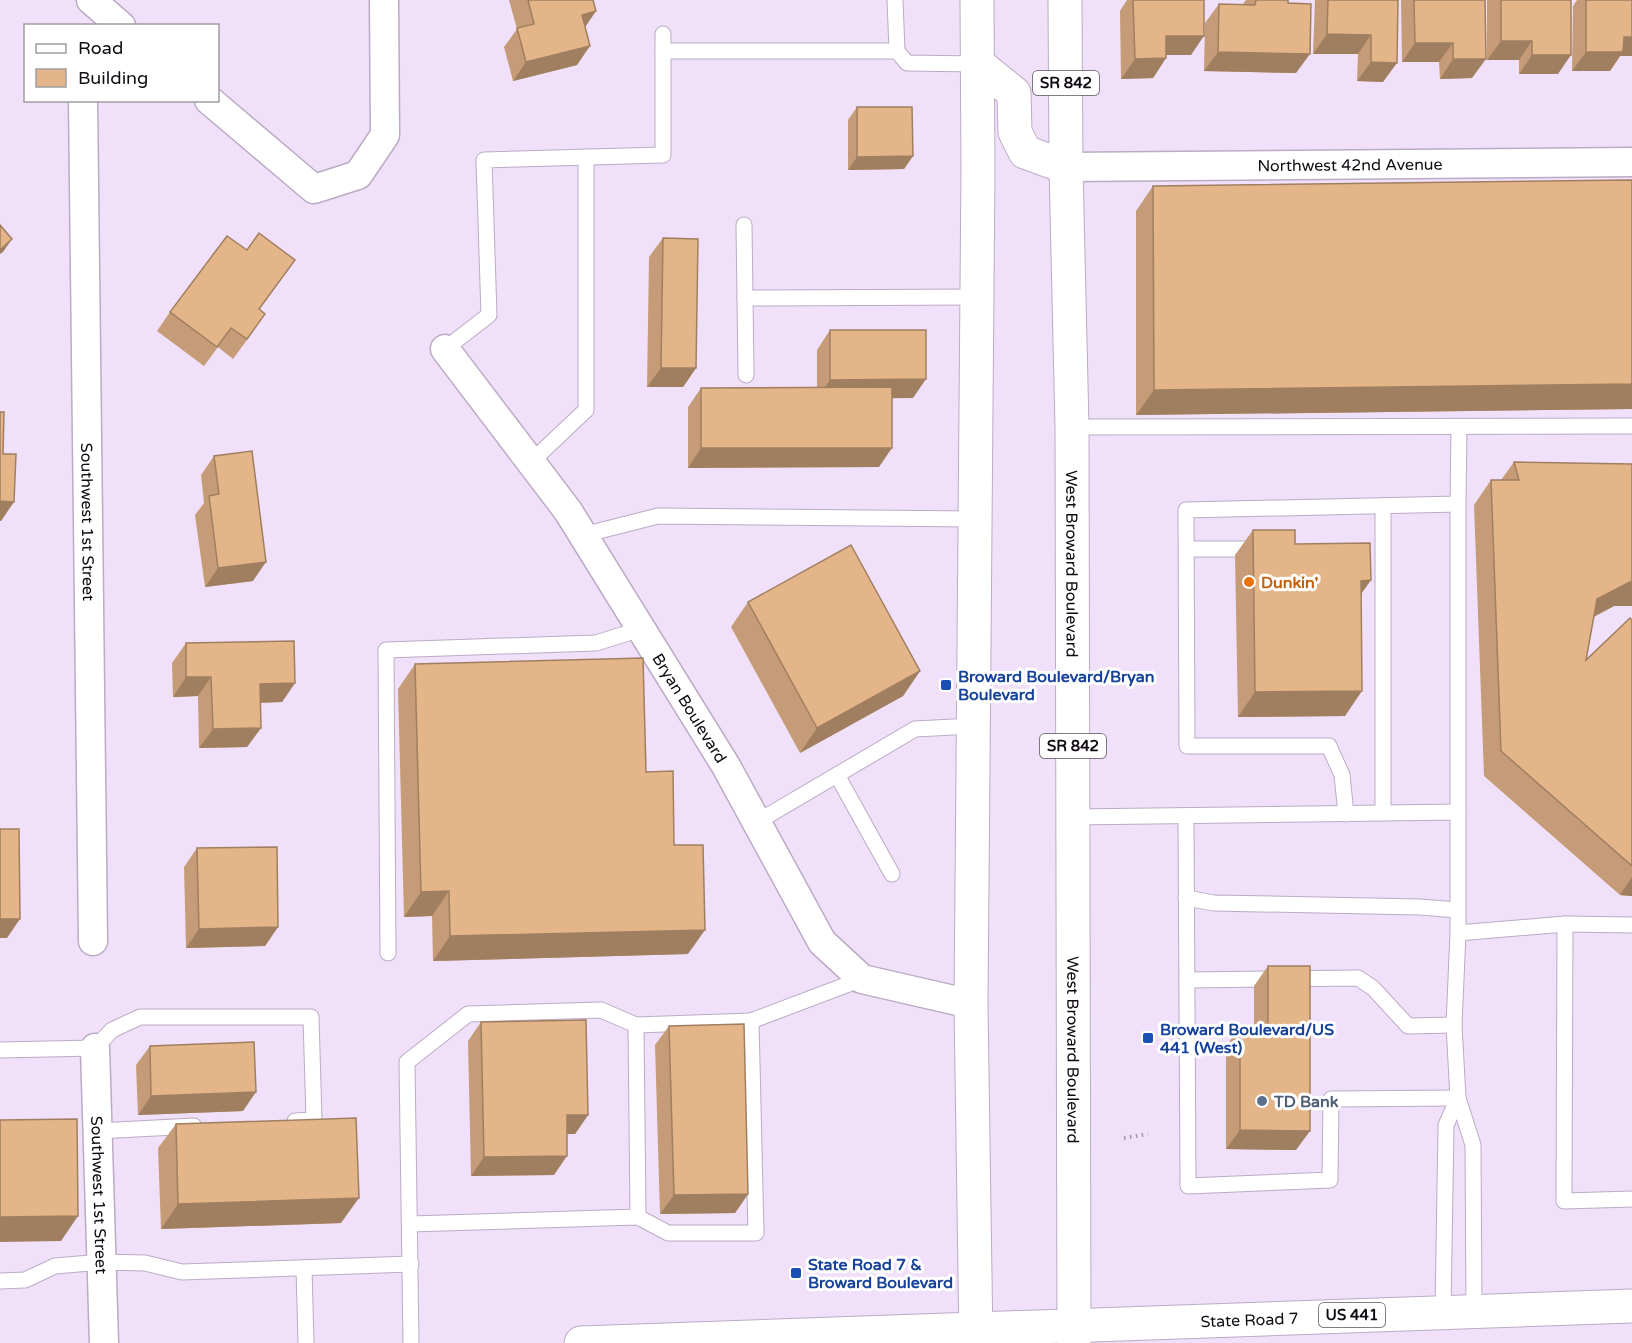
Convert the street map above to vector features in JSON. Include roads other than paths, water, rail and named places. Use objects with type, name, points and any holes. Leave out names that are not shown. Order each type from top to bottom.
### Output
[{"type":"main road","points":[[976,1336],[971,1004],[977,0]]},
{"type":"main road","name":"West Broward Boulevard","points":[[1065,0],[1072,427],[1074,1334]]},
{"type":"main road","points":[[978,64],[1014,93],[1015,132],[1025,152],[1066,167]]},
{"type":"main road","name":"State Road 7","points":[[976,1336],[1074,1334],[1144,1322],[1632,1306]]},
{"type":"main road","name":"US 441","points":[[581,1343],[976,1336]]},
{"type":"street","points":[[211,102],[314,189],[358,175],[385,135],[384,0]]},
{"type":"street","name":"Southwest 1st Street","points":[[83,102],[93,941]]},
{"type":"street","name":"Northwest 42nd Avenue","points":[[1066,167],[1632,162]]},
{"type":"street","name":"Bryan Boulevard","points":[[445,349],[568,511],[726,766],[822,942],[862,979],[971,1004]]},
{"type":"street","name":"Southwest 1st Street","points":[[95,1048],[104,1343]]},
{"type":"lane","points":[[895,0],[897,51],[907,63],[978,64]]},
{"type":"lane","points":[[445,349],[489,315],[484,160],[663,156],[663,34]]},
{"type":"lane","points":[[663,51],[897,51]]},
{"type":"lane","points":[[531,462],[586,410],[586,157]]},
{"type":"lane","points":[[744,225],[746,375]]},
{"type":"lane","points":[[745,298],[977,297]]},
{"type":"lane","points":[[1459,426],[1456,910],[1458,933],[1454,1025],[1458,1098],[1473,1145],[1459,1311]]},
{"type":"lane","points":[[1072,427],[1632,426]]},
{"type":"lane","points":[[1346,814],[1342,775],[1329,746],[1187,746],[1186,510],[1458,504]]},
{"type":"lane","points":[[1383,506],[1377,547],[1383,813]]},
{"type":"lane","points":[[583,535],[658,516],[975,519]]},
{"type":"lane","points":[[1187,549],[1279,548]]},
{"type":"lane","points":[[388,953],[386,650],[596,643],[641,629]]},
{"type":"lane","points":[[757,822],[915,729],[973,726]]},
{"type":"lane","points":[[837,775],[892,874]]},
{"type":"lane","points":[[1073,818],[1458,812]]},
{"type":"lane","points":[[1186,817],[1188,1186],[1330,1180],[1331,1099],[1458,1098]]},
{"type":"lane","points":[[1186,898],[1214,903],[1420,907],[1456,910]]},
{"type":"lane","points":[[1458,933],[1565,924],[1632,925]]},
{"type":"lane","points":[[1565,924],[1564,1201],[1632,1199]]},
{"type":"lane","points":[[1187,980],[1358,978],[1373,988],[1408,1026],[1454,1025]]},
{"type":"lane","points":[[411,1343],[407,1062],[468,1014],[601,1010],[636,1025],[752,1020],[862,979]]},
{"type":"lane","points":[[0,1050],[95,1048],[112,1030],[140,1017],[311,1017],[314,1120],[280,1121]]},
{"type":"lane","points":[[410,1224],[639,1217],[668,1233],[756,1233],[752,1020]]},
{"type":"lane","points":[[636,1025],[639,1217]]},
{"type":"lane","points":[[1458,1098],[1446,1125],[1459,1311]]},
{"type":"lane","points":[[98,1131],[212,1125]]},
{"type":"lane","points":[[0,1281],[26,1280],[55,1266],[102,1262],[145,1263],[182,1272],[411,1264]]},
{"type":"lane","points":[[304,1268],[306,1343]]},
{"type":"place","name":"Dunkin'","points":[[1249,582]]},
{"type":"place","name":"Broward Boulevard/Bryan Boulevard","points":[[946,685]]},
{"type":"place","name":"Broward Boulevard/US 441 (West)","points":[[1148,1038]]},
{"type":"place","name":"TD Bank","points":[[1262,1101]]},
{"type":"place","name":"State Road 7 & Broward Boulevard","points":[[796,1273]]}]
